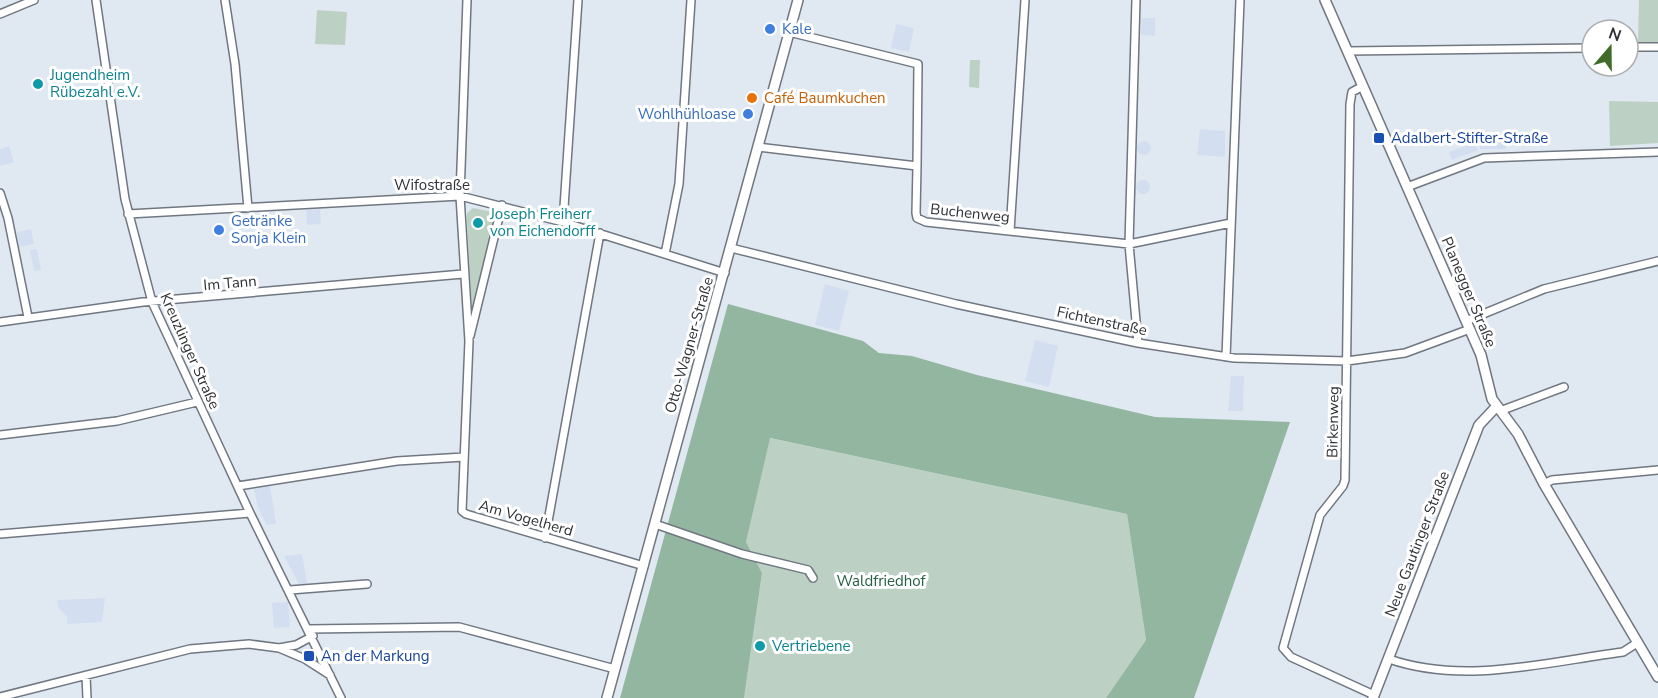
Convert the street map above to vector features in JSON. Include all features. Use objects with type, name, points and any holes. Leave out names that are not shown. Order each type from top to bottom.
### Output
[{"type":"street","points":[[0,14],[34,0]]},
{"type":"street","name":"Kreuzlinger Straße","points":[[96,0],[128,214],[152,302],[197,402],[341,698]]},
{"type":"street","points":[[225,0],[235,63],[248,208]]},
{"type":"street","points":[[467,0],[460,196],[463,274],[469,341]]},
{"type":"street","points":[[563,222],[578,0]]},
{"type":"street","points":[[665,254],[679,184],[691,0]]},
{"type":"street","name":"Otto-Wagner-Straße","points":[[607,698],[798,0]]},
{"type":"street","points":[[1010,231],[1025,0]]},
{"type":"street","points":[[1136,0],[1128,244],[1138,343]]},
{"type":"street","points":[[1226,357],[1240,0]]},
{"type":"street","name":"Planegger Straße","points":[[1325,0],[1481,356],[1488,391],[1498,409],[1518,434],[1544,484],[1658,678]]},
{"type":"street","points":[[758,147],[917,166],[918,64],[789,32]]},
{"type":"street","points":[[1640,48],[1658,47]]},
{"type":"street","points":[[1348,51],[1580,48]]},
{"type":"street","name":"Birkenweg","points":[[1363,86],[1353,92],[1350,104],[1345,483],[1320,515],[1284,648],[1291,657],[1373,696]]},
{"type":"street","points":[[1407,187],[1484,158],[1658,152]]},
{"type":"street","name":"Buchenweg","points":[[917,166],[917,218],[926,222],[1128,244],[1231,223]]},
{"type":"street","points":[[0,193],[28,317]]},
{"type":"street","name":"Wifostraße","points":[[128,214],[460,196],[563,222],[725,273]]},
{"type":"street","points":[[469,341],[502,205]]},
{"type":"street","points":[[545,538],[600,233]]},
{"type":"street","name":"Fichtenstraße","points":[[731,248],[878,286],[1138,343],[1226,357],[1347,361],[1405,353],[1544,289],[1658,261]]},
{"type":"street","name":"Im Tann","points":[[0,322],[152,302],[463,274]]},
{"type":"street","name":"Am Vogelherd","points":[[469,341],[462,511],[545,538],[644,566]]},
{"type":"street","points":[[1498,409],[1564,387]]},
{"type":"street","points":[[0,435],[117,421],[197,402]]},
{"type":"street","name":"Neue Gautinger Straße","points":[[1373,696],[1479,425],[1498,409]]},
{"type":"street","points":[[238,486],[397,461],[464,457]]},
{"type":"street","points":[[1544,484],[1552,480],[1658,470]]},
{"type":"street","points":[[0,534],[250,513]]},
{"type":"street","points":[[655,524],[742,554],[807,570],[813,578]]},
{"type":"street","points":[[290,590],[367,584]]},
{"type":"street","points":[[279,648],[296,645],[311,633],[459,627],[615,669]]},
{"type":"street","points":[[1389,659],[1411,666],[1454,672],[1623,652],[1637,643]]},
{"type":"street","points":[[0,697],[190,649],[249,644],[279,648],[332,676]]},
{"type":"street","points":[[86,676],[87,698]]},
{"type":"shaded area","points":[[1142,18],[1155,18],[1155,36],[1141,35]]},
{"type":"shaded area","points":[[896,24],[914,28],[909,52],[891,48]]},
{"type":"shaded area","points":[[1200,129],[1225,131],[1225,157],[1197,155]]},
{"type":"shaded area","points":[[1506,136],[1506,149],[1480,149],[1481,137]]},
{"type":"shaded area","points":[[1141,141],[1147,141],[1151,148],[1147,155],[1141,155],[1137,151],[1137,145]]},
{"type":"shaded area","points":[[1475,143],[1478,150],[1452,160],[1449,152]]},
{"type":"shaded area","points":[[9,146],[14,162],[0,166],[0,149]]},
{"type":"shaded area","points":[[1143,180],[1148,182],[1150,187],[1148,192],[1143,194],[1138,192],[1136,187],[1138,182]]},
{"type":"shaded area","points":[[320,209],[321,224],[307,225],[306,210]]},
{"type":"shaded area","points":[[31,229],[34,244],[19,247],[17,232]]},
{"type":"shaded area","points":[[37,249],[41,270],[34,271],[30,250]]},
{"type":"shaded area","points":[[825,284],[849,291],[839,331],[815,325]]},
{"type":"shaded area","points":[[1035,340],[1058,346],[1049,387],[1025,381]]},
{"type":"shaded area","points":[[1231,376],[1244,376],[1243,411],[1228,411]]},
{"type":"shaded area","points":[[270,485],[276,524],[267,525],[258,508],[254,488]]},
{"type":"shaded area","points":[[302,554],[308,587],[301,588],[284,556]]},
{"type":"shaded area","points":[[105,598],[102,622],[67,624],[67,617],[58,607],[57,600]]},
{"type":"shaded area","points":[[288,602],[290,627],[274,628],[272,603]]},
{"type":"green space","points":[[1639,0],[1658,0],[1658,42],[1640,42]]},
{"type":"green space","points":[[317,10],[347,12],[345,45],[315,44]]},
{"type":"green space","points":[[970,60],[980,60],[979,88],[969,87]]},
{"type":"green space","points":[[1609,101],[1658,102],[1658,143],[1610,146]]},
{"type":"green space","points":[[473,208],[493,212],[495,215],[472,312],[467,213]]},
{"type":"green space","points":[[728,304],[863,341],[879,353],[912,356],[977,375],[1155,417],[1290,422],[1194,698],[1106,698],[1146,640],[1127,514],[770,438],[746,542],[762,573],[744,698],[620,698]]},
{"type":"green space","name":"Waldfriedhof","points":[[769,438],[1127,514],[1146,640],[1106,698],[744,698],[762,573],[746,542]]},
{"type":"place","name":"Kale","points":[[770,29]]},
{"type":"place","name":"Jugendheim Rübezahl e.V.","points":[[38,84]]},
{"type":"place","name":"Café Baumkuchen","points":[[752,98]]},
{"type":"place","name":"Wohlhühloase","points":[[748,114]]},
{"type":"place","name":"Adalbert-Stifter-Straße","points":[[1379,138]]},
{"type":"place","name":"Joseph Freiherr von Eichendorff","points":[[478,223]]},
{"type":"place","name":"Getränke Sonja Klein","points":[[219,230]]},
{"type":"place","name":"Vertriebene","points":[[760,646]]},
{"type":"place","name":"An der Markung","points":[[309,656]]}]
